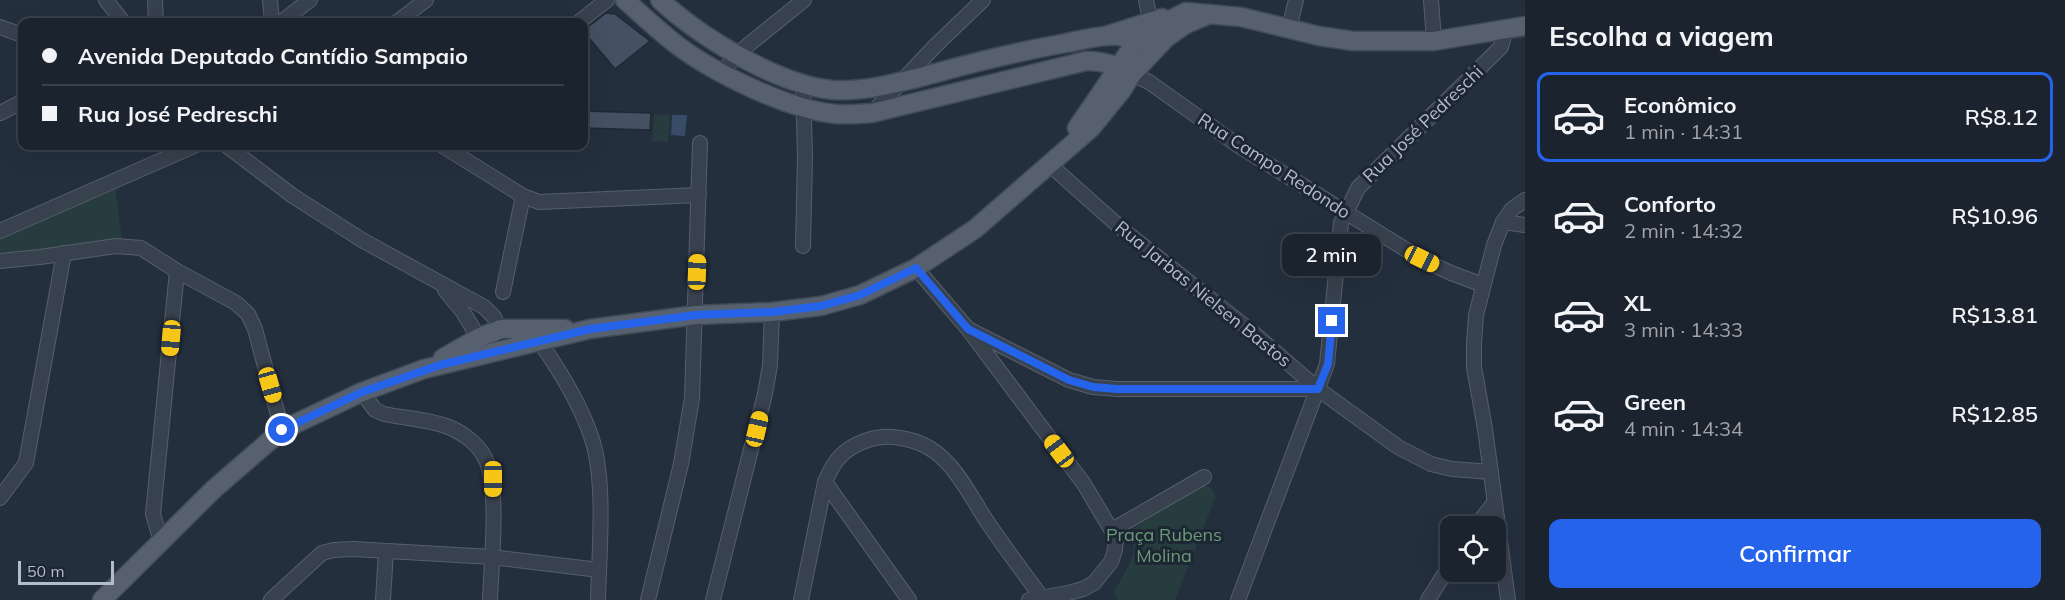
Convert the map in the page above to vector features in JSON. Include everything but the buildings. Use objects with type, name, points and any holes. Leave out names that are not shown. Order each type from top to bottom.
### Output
[{"type":"main road","points":[[625,0],[678,46],[722,73],[771,97],[805,109],[836,114],[872,113],[1086,61],[1095,60],[1125,70]]},
{"type":"main road","points":[[660,0],[694,27],[737,54],[783,77],[803,84],[835,90],[905,81],[1043,47],[1103,36],[1150,20],[1186,12],[1241,17],[1334,39],[1353,41],[1434,41],[1525,26]]},
{"type":"main road","points":[[424,369],[478,338],[501,330],[590,329],[696,315],[772,312],[839,302],[876,288],[916,268],[975,229],[1091,128],[1122,90],[1125,70],[1156,27],[1186,12]]},
{"type":"main road","points":[[1142,48],[1210,14]]},
{"type":"main road","points":[[1103,36],[1120,36],[1142,48]]},
{"type":"main road","points":[[102,600],[214,489],[282,430],[362,392],[424,369],[590,329]]},
{"type":"street","points":[[106,0],[120,18]]},
{"type":"street","points":[[155,0],[156,18]]},
{"type":"street","points":[[270,0],[272,18]]},
{"type":"street","points":[[286,18],[310,0]]},
{"type":"street","points":[[402,18],[426,0]]},
{"type":"street","points":[[584,18],[607,0]]},
{"type":"street","points":[[722,73],[737,54],[804,0]]},
{"type":"street","points":[[872,113],[983,0]]},
{"type":"street","points":[[1146,0],[1150,20]]},
{"type":"street","points":[[1289,28],[1296,0]]},
{"type":"street","points":[[1431,0],[1434,41]]},
{"type":"street","points":[[0,27],[18,34]]},
{"type":"street","name":"Rua José Pedreschi","points":[[1238,600],[1328,364],[1341,224],[1346,212],[1358,188],[1501,47],[1506,28]]},
{"type":"street","name":"Rua Campo Redondo","points":[[1125,70],[1149,82],[1239,146],[1422,259],[1483,285]]},
{"type":"street","points":[[803,84],[805,109],[803,246]]},
{"type":"street","points":[[0,113],[18,104]]},
{"type":"street","points":[[648,600],[688,427],[692,398],[700,143]]},
{"type":"street","points":[[0,231],[185,150]]},
{"type":"street","points":[[238,150],[293,196],[362,240],[484,307],[494,317],[501,330],[499,352],[478,338],[463,312],[440,283]]},
{"type":"street","points":[[449,150],[523,196],[539,202],[699,195]]},
{"type":"street","name":"Rua Jarbas Nielsen Bastos","points":[[1051,162],[1122,229],[1251,331],[1318,389],[1414,457],[1452,469],[1491,472]]},
{"type":"street","points":[[503,292],[523,196]]},
{"type":"street","points":[[1508,600],[1474,368],[1476,315],[1503,222],[1512,209],[1525,200]]},
{"type":"street","points":[[1503,222],[1525,225]]},
{"type":"street","points":[[0,261],[116,246],[141,248],[177,271],[236,303],[248,314],[255,329],[282,430]]},
{"type":"street","points":[[0,498],[26,463],[64,253]]},
{"type":"street","points":[[801,600],[825,482],[830,468],[838,456],[860,442],[890,436],[923,443],[937,452],[954,471],[1035,599],[1083,589],[1094,583],[1111,562],[1116,538],[1084,484],[968,329],[916,268]]},
{"type":"street","points":[[161,541],[153,514],[177,271]]},
{"type":"street","points":[[713,600],[765,394],[770,365],[772,312]]},
{"type":"street","points":[[968,329],[1069,380],[1093,387],[1318,389]]},
{"type":"street","points":[[540,342],[575,401],[592,440],[600,492],[598,600]]},
{"type":"street","points":[[362,392],[375,410],[384,414],[442,425],[460,433],[474,442],[485,458],[493,479],[490,600]]},
{"type":"street","points":[[1112,530],[1204,477]]},
{"type":"street","points":[[825,482],[909,600]]},
{"type":"street","points":[[1484,516],[1494,503]]},
{"type":"street","points":[[271,600],[322,554],[344,549],[492,556],[599,570]]},
{"type":"street","points":[[383,600],[386,551]]},
{"type":"street","points":[[1428,600],[1440,581]]},
{"type":"green space","points":[[654,114],[670,115],[668,142],[652,141]]},
{"type":"green space","points":[[115,186],[122,240],[0,254],[0,239],[5,235]]},
{"type":"green space","name":"Praça Rubens Molina","points":[[1199,485],[1210,487],[1216,496],[1175,600],[1118,600],[1114,592],[1127,570],[1134,547],[1131,530]]},
{"type":"water","points":[[672,115],[687,115],[685,136],[671,135]]},
{"type":"route","points":[[282,430],[362,392],[424,369],[590,329],[696,315],[772,312],[821,306],[860,295],[916,268],[968,329],[1069,380],[1093,387],[1318,389],[1328,364],[1332,321]]}]
